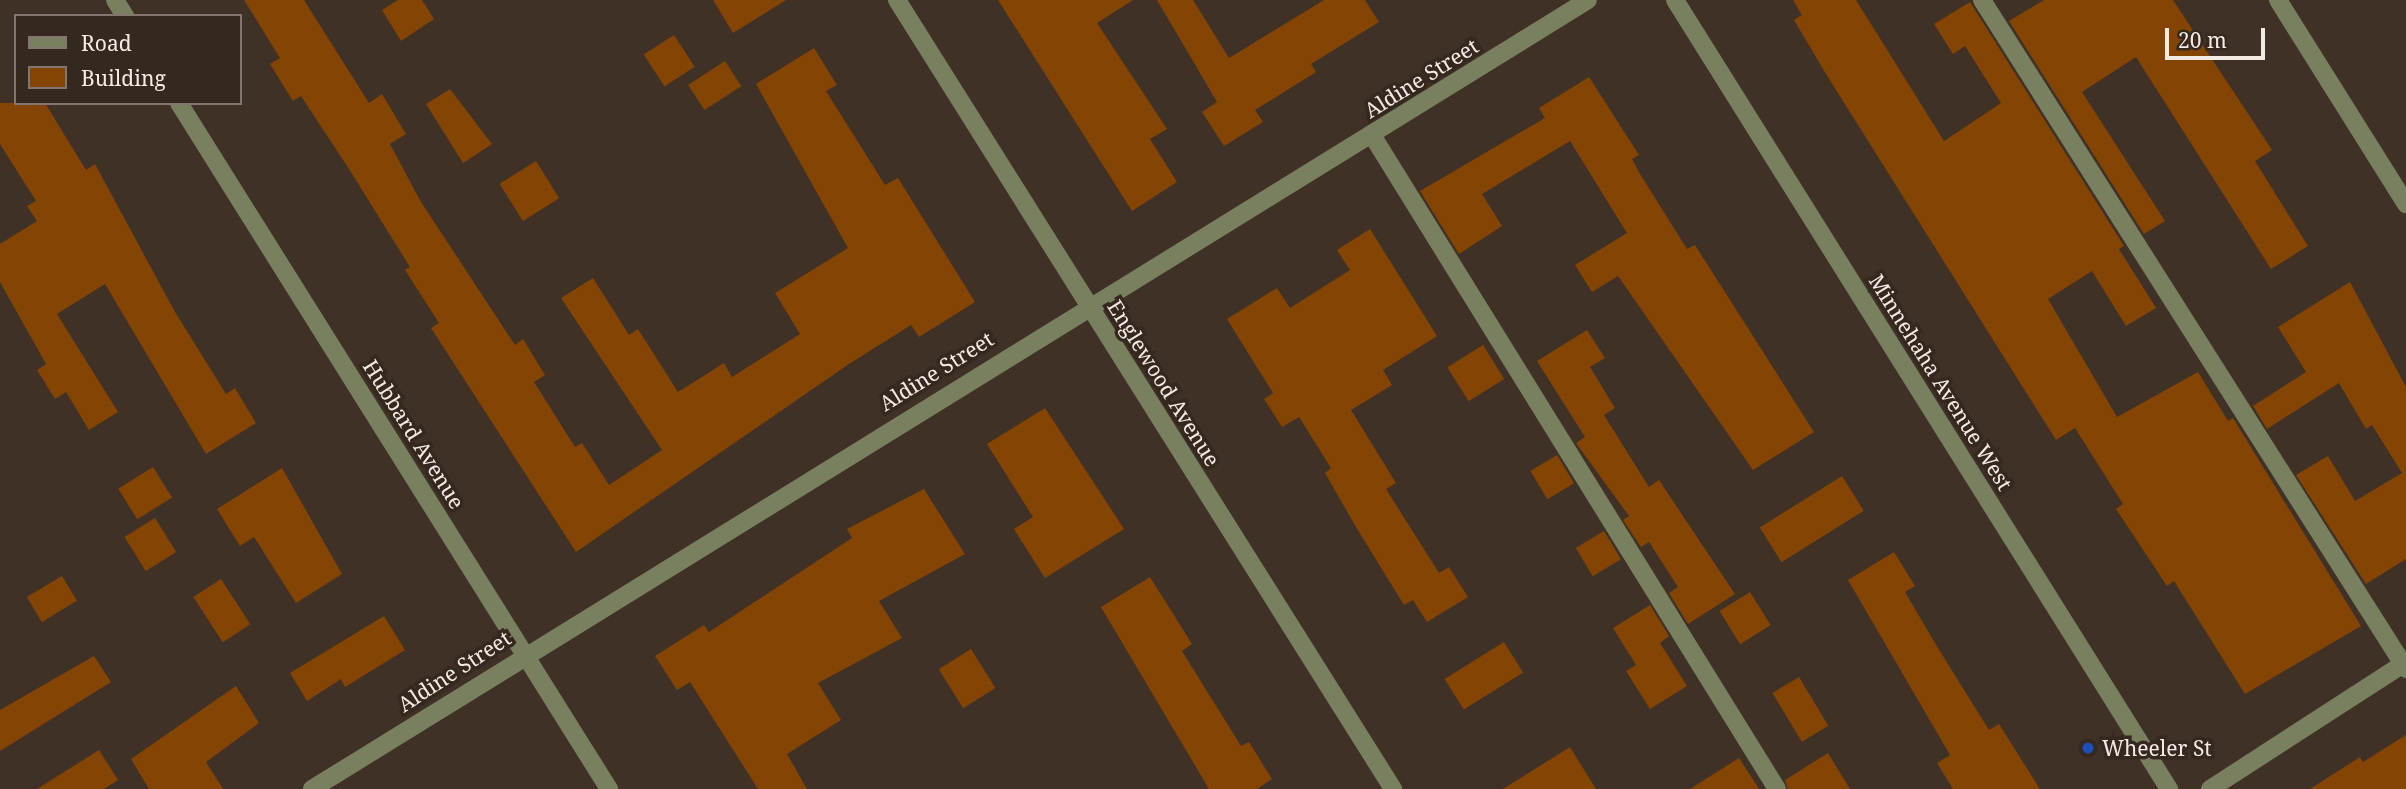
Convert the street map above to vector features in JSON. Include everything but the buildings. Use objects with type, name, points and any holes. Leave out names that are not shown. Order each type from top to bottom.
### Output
[{"type":"street","name":"Englewood Avenue","points":[[897,0],[1393,789]]},
{"type":"street","name":"Aldine Street","points":[[312,789],[523,653],[1088,304],[1372,135],[1588,0]]},
{"type":"street","name":"Minnehaha Avenue West","points":[[1675,0],[2169,789]]},
{"type":"street","points":[[1982,0],[2405,665],[2210,789]]},
{"type":"street","points":[[2278,0],[2406,204]]},
{"type":"street","name":"Hubbard Avenue","points":[[181,105],[609,789]]},
{"type":"street","points":[[1372,135],[1777,789]]},
{"type":"place","name":"Wheeler St","points":[[2088,748]]}]
